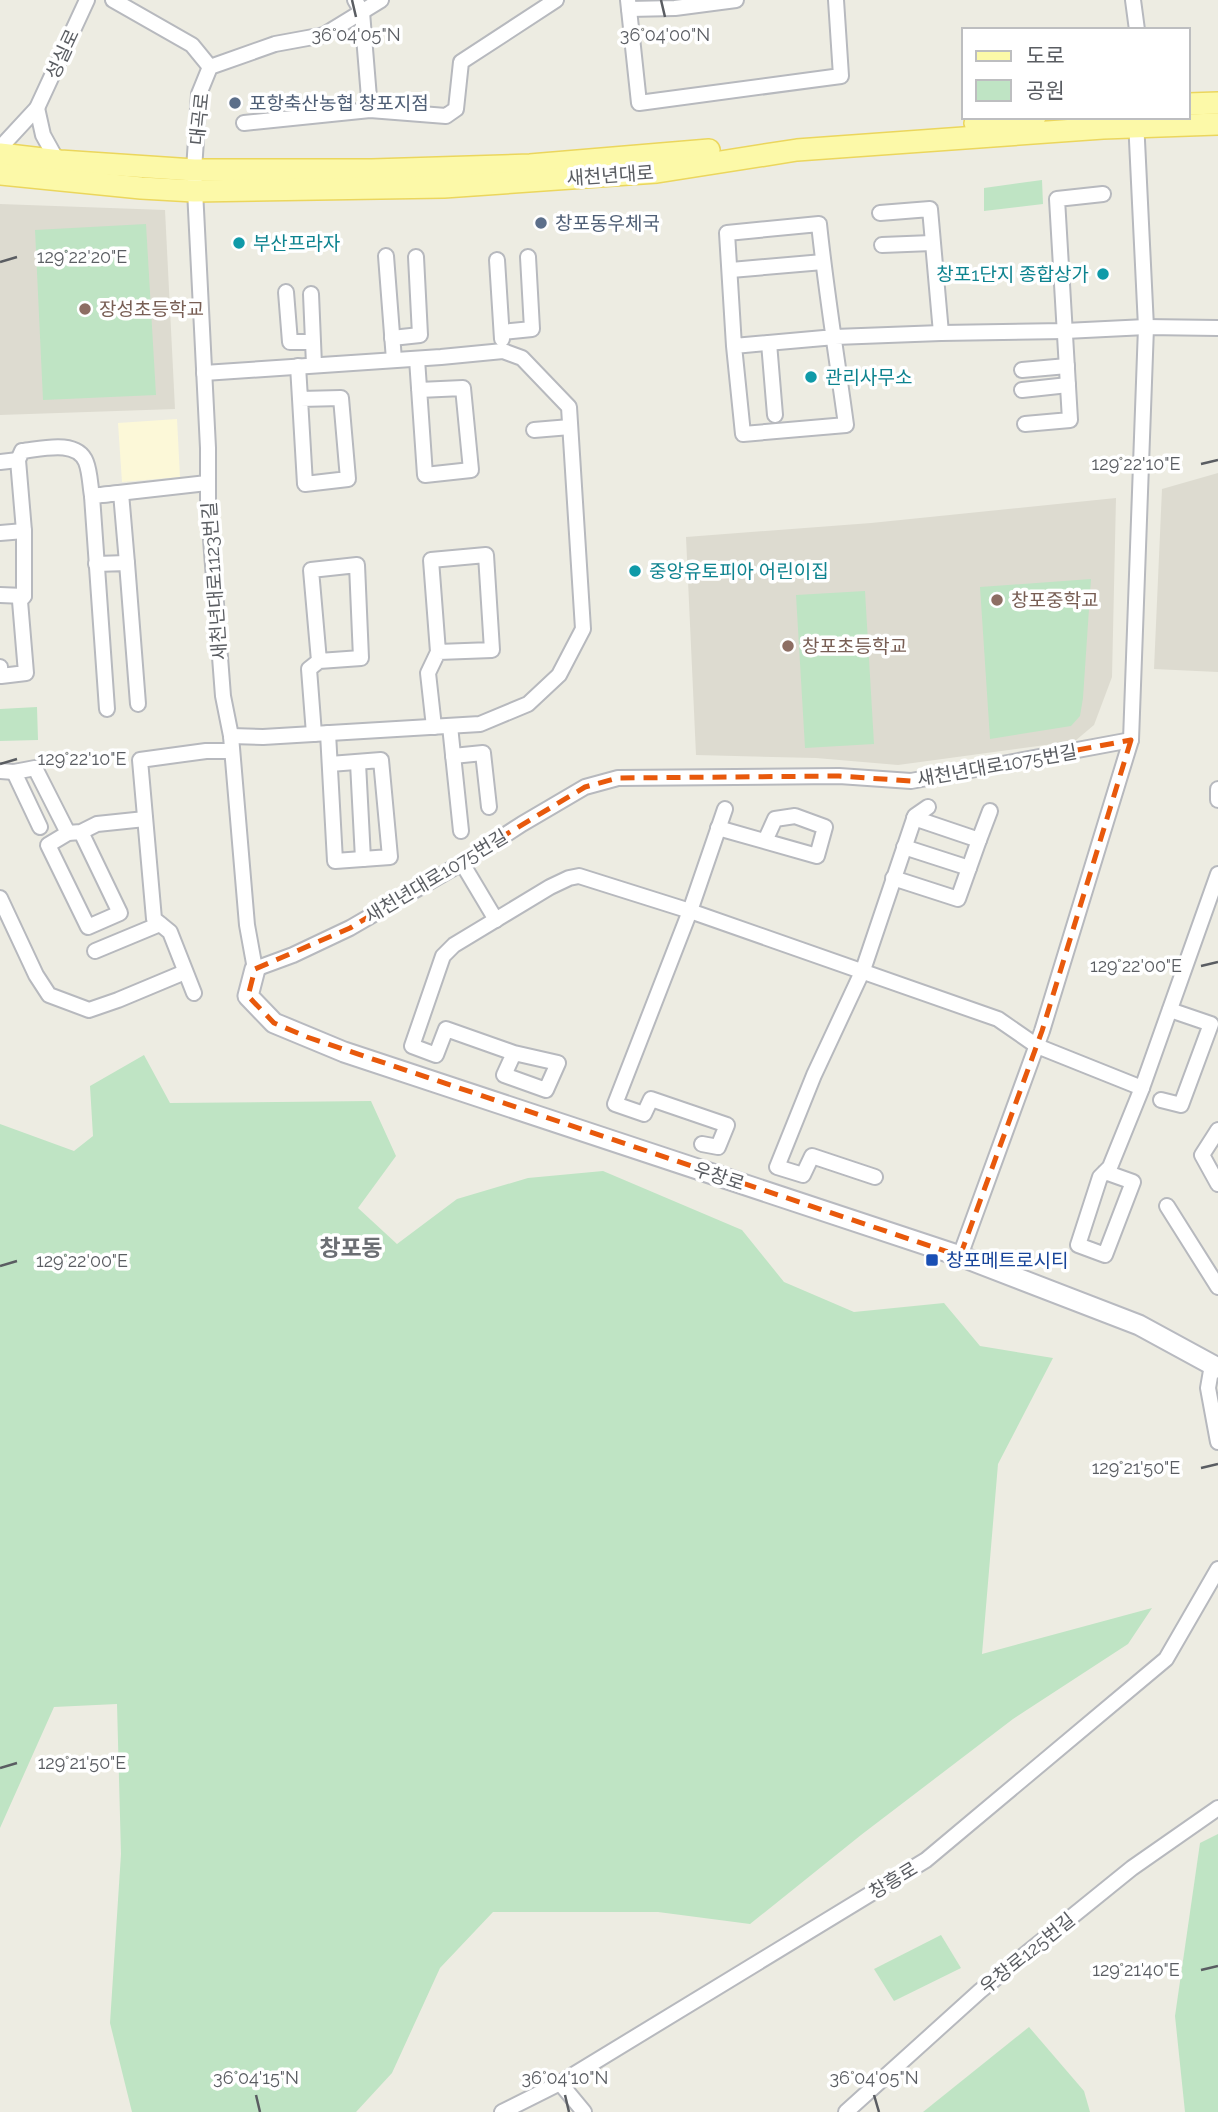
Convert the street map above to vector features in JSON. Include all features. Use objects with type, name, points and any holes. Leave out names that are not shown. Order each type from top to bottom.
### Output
[{"type":"main road","points":[[1190,104],[1218,103]]},
{"type":"main road","name":"새천년대로","points":[[194,180],[530,165],[691,152],[1015,119]]},
{"type":"main road","name":"새천년대로","points":[[0,174],[59,170],[194,180],[444,187],[657,172],[797,150],[1136,122],[1218,124]]},
{"type":"main road","name":"새천년대로","points":[[0,154],[59,170]]},
{"type":"main road","name":"우창로","points":[[255,969],[248,996],[274,1023],[307,1037],[344,1052],[960,1256],[1139,1325],[1215,1367]]},
{"type":"street","name":"성실로","points":[[0,148],[37,108],[87,0]]},
{"type":"street","points":[[113,0],[192,45],[210,67]]},
{"type":"street","name":"대곡로","points":[[194,180],[199,94],[210,67],[275,44],[324,35],[358,6],[381,0]]},
{"type":"street","points":[[244,123],[370,110],[446,116],[456,109],[461,62],[556,0]]},
{"type":"street","points":[[736,0],[675,8],[629,4],[639,103],[842,76],[836,0]]},
{"type":"street","points":[[1133,0],[1137,28]]},
{"type":"street","points":[[358,6],[370,110]]},
{"type":"street","points":[[37,108],[43,135],[59,170]]},
{"type":"street","points":[[960,1256],[1037,1046],[1093,871],[1131,740],[1146,327],[1136,122]]},
{"type":"street","name":"새천년대로1123번길","points":[[194,180],[208,448],[207,483],[223,696],[231,744],[247,925],[255,969]]},
{"type":"street","points":[[1025,425],[1070,420],[1057,199],[1103,194]]},
{"type":"street","points":[[880,214],[930,209],[941,333]]},
{"type":"street","points":[[819,223],[846,425],[743,435],[730,270],[727,233],[819,223]]},
{"type":"street","points":[[882,245],[932,243]]},
{"type":"street","points":[[386,257],[394,360]]},
{"type":"street","points":[[392,338],[420,335],[416,257]]},
{"type":"street","points":[[502,332],[532,329],[528,257]]},
{"type":"street","points":[[497,260],[503,351]]},
{"type":"street","points":[[730,270],[823,261]]},
{"type":"street","points":[[286,292],[290,342],[312,342]]},
{"type":"street","points":[[311,294],[314,365]]},
{"type":"street","points":[[734,346],[835,337],[941,333],[1146,327],[1218,328]]},
{"type":"street","points":[[769,343],[775,415]]},
{"type":"street","points":[[194,993],[170,932],[154,919],[140,760],[206,751],[231,744],[321,734],[480,724],[528,704],[559,675],[583,629],[569,407],[522,358],[503,351],[204,373]]},
{"type":"street","points":[[417,359],[419,390],[425,475],[471,470],[463,388],[419,390]]},
{"type":"street","points":[[299,366],[300,399],[305,484],[348,479],[341,398],[300,399]]},
{"type":"street","points":[[1022,370],[1067,366]]},
{"type":"street","points":[[1022,390],[1068,385]]},
{"type":"street","points":[[534,430],[570,427]]},
{"type":"street","points":[[0,667],[1,676],[26,673],[20,601],[24,596],[24,531],[18,460],[22,451],[59,447],[75,449],[85,460],[92,496],[107,709]]},
{"type":"street","points":[[0,462],[18,460]]},
{"type":"street","points":[[92,496],[207,483]]},
{"type":"street","points":[[121,493],[138,704]]},
{"type":"street","points":[[0,533],[24,531]]},
{"type":"street","points":[[434,727],[428,673],[438,652],[431,559],[486,555],[492,650],[438,652]]},
{"type":"street","points":[[96,564],[127,563]]},
{"type":"street","points":[[319,661],[311,570],[357,565],[361,658],[319,661],[309,669],[321,734],[330,764],[335,861],[390,857],[381,760],[330,764]]},
{"type":"street","points":[[0,595],[24,596]]},
{"type":"street","points":[[450,726],[461,831]]},
{"type":"street","name":"새천년대로1075번길","points":[[255,969],[293,955],[350,928],[585,787],[618,778],[839,776],[911,781],[1131,740]]},
{"type":"street","points":[[453,756],[483,753],[489,807]]},
{"type":"street","points":[[358,763],[363,859]]},
{"type":"street","points":[[40,827],[7,771],[35,768],[74,833],[120,913],[88,927],[48,845],[74,833],[97,824],[145,819]]},
{"type":"street","points":[[1218,789],[1218,800]]},
{"type":"street","points":[[875,1177],[812,1156],[803,1175],[777,1167],[814,1075],[863,970],[914,818],[928,807]]},
{"type":"street","points":[[702,1144],[718,1147],[727,1125],[652,1099],[644,1114],[615,1104],[690,911],[725,809]]},
{"type":"street","points":[[893,878],[958,899],[990,810]]},
{"type":"street","points":[[914,818],[979,839]]},
{"type":"street","points":[[718,828],[765,841]]},
{"type":"street","points":[[904,847],[968,868]]},
{"type":"street","points":[[462,863],[496,920]]},
{"type":"street","points":[[1105,1172],[1133,1182],[1105,1255],[1078,1245],[1100,1177],[1105,1172],[1110,1167],[1142,1088],[1218,874]]},
{"type":"street","points":[[513,1053],[446,1028],[436,1055],[412,1046],[443,956],[454,945],[550,887],[579,876],[690,911],[998,1018],[1037,1046],[1142,1088]]},
{"type":"street","points":[[0,898],[49,995],[89,1010],[185,972]]},
{"type":"street","points":[[95,951],[159,924]]},
{"type":"street","points":[[1161,1100],[1181,1105],[1211,1024],[1170,1010]]},
{"type":"street","points":[[1218,1130],[1202,1155],[1218,1184]]},
{"type":"street","points":[[1167,1206],[1218,1287]]},
{"type":"street","points":[[1215,1367],[1208,1388],[1218,1442]]},
{"type":"street","name":"창흥로","points":[[502,2112],[560,2082],[926,1860],[1166,1659],[1218,1569]]},
{"type":"street","name":"우창로125번길","points":[[846,2112],[990,1983],[1132,1868],[1218,1808]]},
{"type":"street","points":[[560,2082],[584,2112]]},
{"type":"highlighted area","points":[[1131,740],[1042,1031],[960,1256],[307,1037],[274,1023],[248,996],[255,969],[350,928],[585,787],[618,778],[839,776],[911,781]]},
{"type":"shaded area","name":"장성초등학교","points":[[0,204],[165,210],[175,409],[0,415]]},
{"type":"shaded area","points":[[177,419],[180,477],[122,482],[118,423]]},
{"type":"shaded area","points":[[1218,473],[1218,672],[1154,669],[1162,489]]},
{"type":"shaded area","points":[[1116,498],[1112,677],[1094,725],[1075,741],[898,765],[816,758],[696,755],[686,537],[871,523]]},
{"type":"green space","points":[[1042,180],[1043,204],[984,211],[984,188]]},
{"type":"green space","points":[[146,224],[156,395],[43,400],[35,230]]},
{"type":"green space","points":[[1091,579],[1080,716],[1071,726],[990,739],[980,587]]},
{"type":"green space","points":[[865,591],[874,744],[805,748],[796,595]]},
{"type":"green space","points":[[37,707],[38,740],[0,741],[0,709]]},
{"type":"green space","points":[[144,1055],[170,1103],[371,1101],[396,1156],[358,1208],[397,1244],[457,1199],[528,1178],[603,1171],[742,1230],[784,1282],[854,1312],[944,1303],[980,1346],[1053,1358],[998,1464],[982,1654],[1152,1608],[1128,1644],[1013,1719],[750,1924],[658,1912],[493,1912],[440,1968],[392,2073],[356,2112],[132,2112],[110,2023],[121,1854],[117,1704],[54,1707],[0,1828],[0,1124],[74,1151],[93,1136],[90,1086]]},
{"type":"green space","points":[[1218,1834],[1218,2112],[1185,2112],[1175,2016],[1200,1843]]},
{"type":"green space","points":[[941,1935],[961,1968],[894,2001],[874,1969]]},
{"type":"green space","points":[[1029,2027],[1084,2091],[1090,2112],[923,2112]]},
{"type":"place","name":"포항축산농협 창포지점","points":[[235,103]]},
{"type":"place","name":"창포동우체국","points":[[541,223]]},
{"type":"place","name":"부산프라자","points":[[239,243]]},
{"type":"place","name":"창포1단지 종합상가","points":[[1103,274]]},
{"type":"place","name":"장성초등학교","points":[[85,309]]},
{"type":"place","name":"관리사무소","points":[[811,377]]},
{"type":"place","name":"중앙유토피아 어린이집","points":[[635,571]]},
{"type":"place","name":"창포중학교","points":[[997,600]]},
{"type":"place","name":"창포초등학교","points":[[788,646]]},
{"type":"place","name":"창포메트로시티","points":[[932,1260]]},
{"type":"district","name":"창포동","points":[[351,1248]]}]
